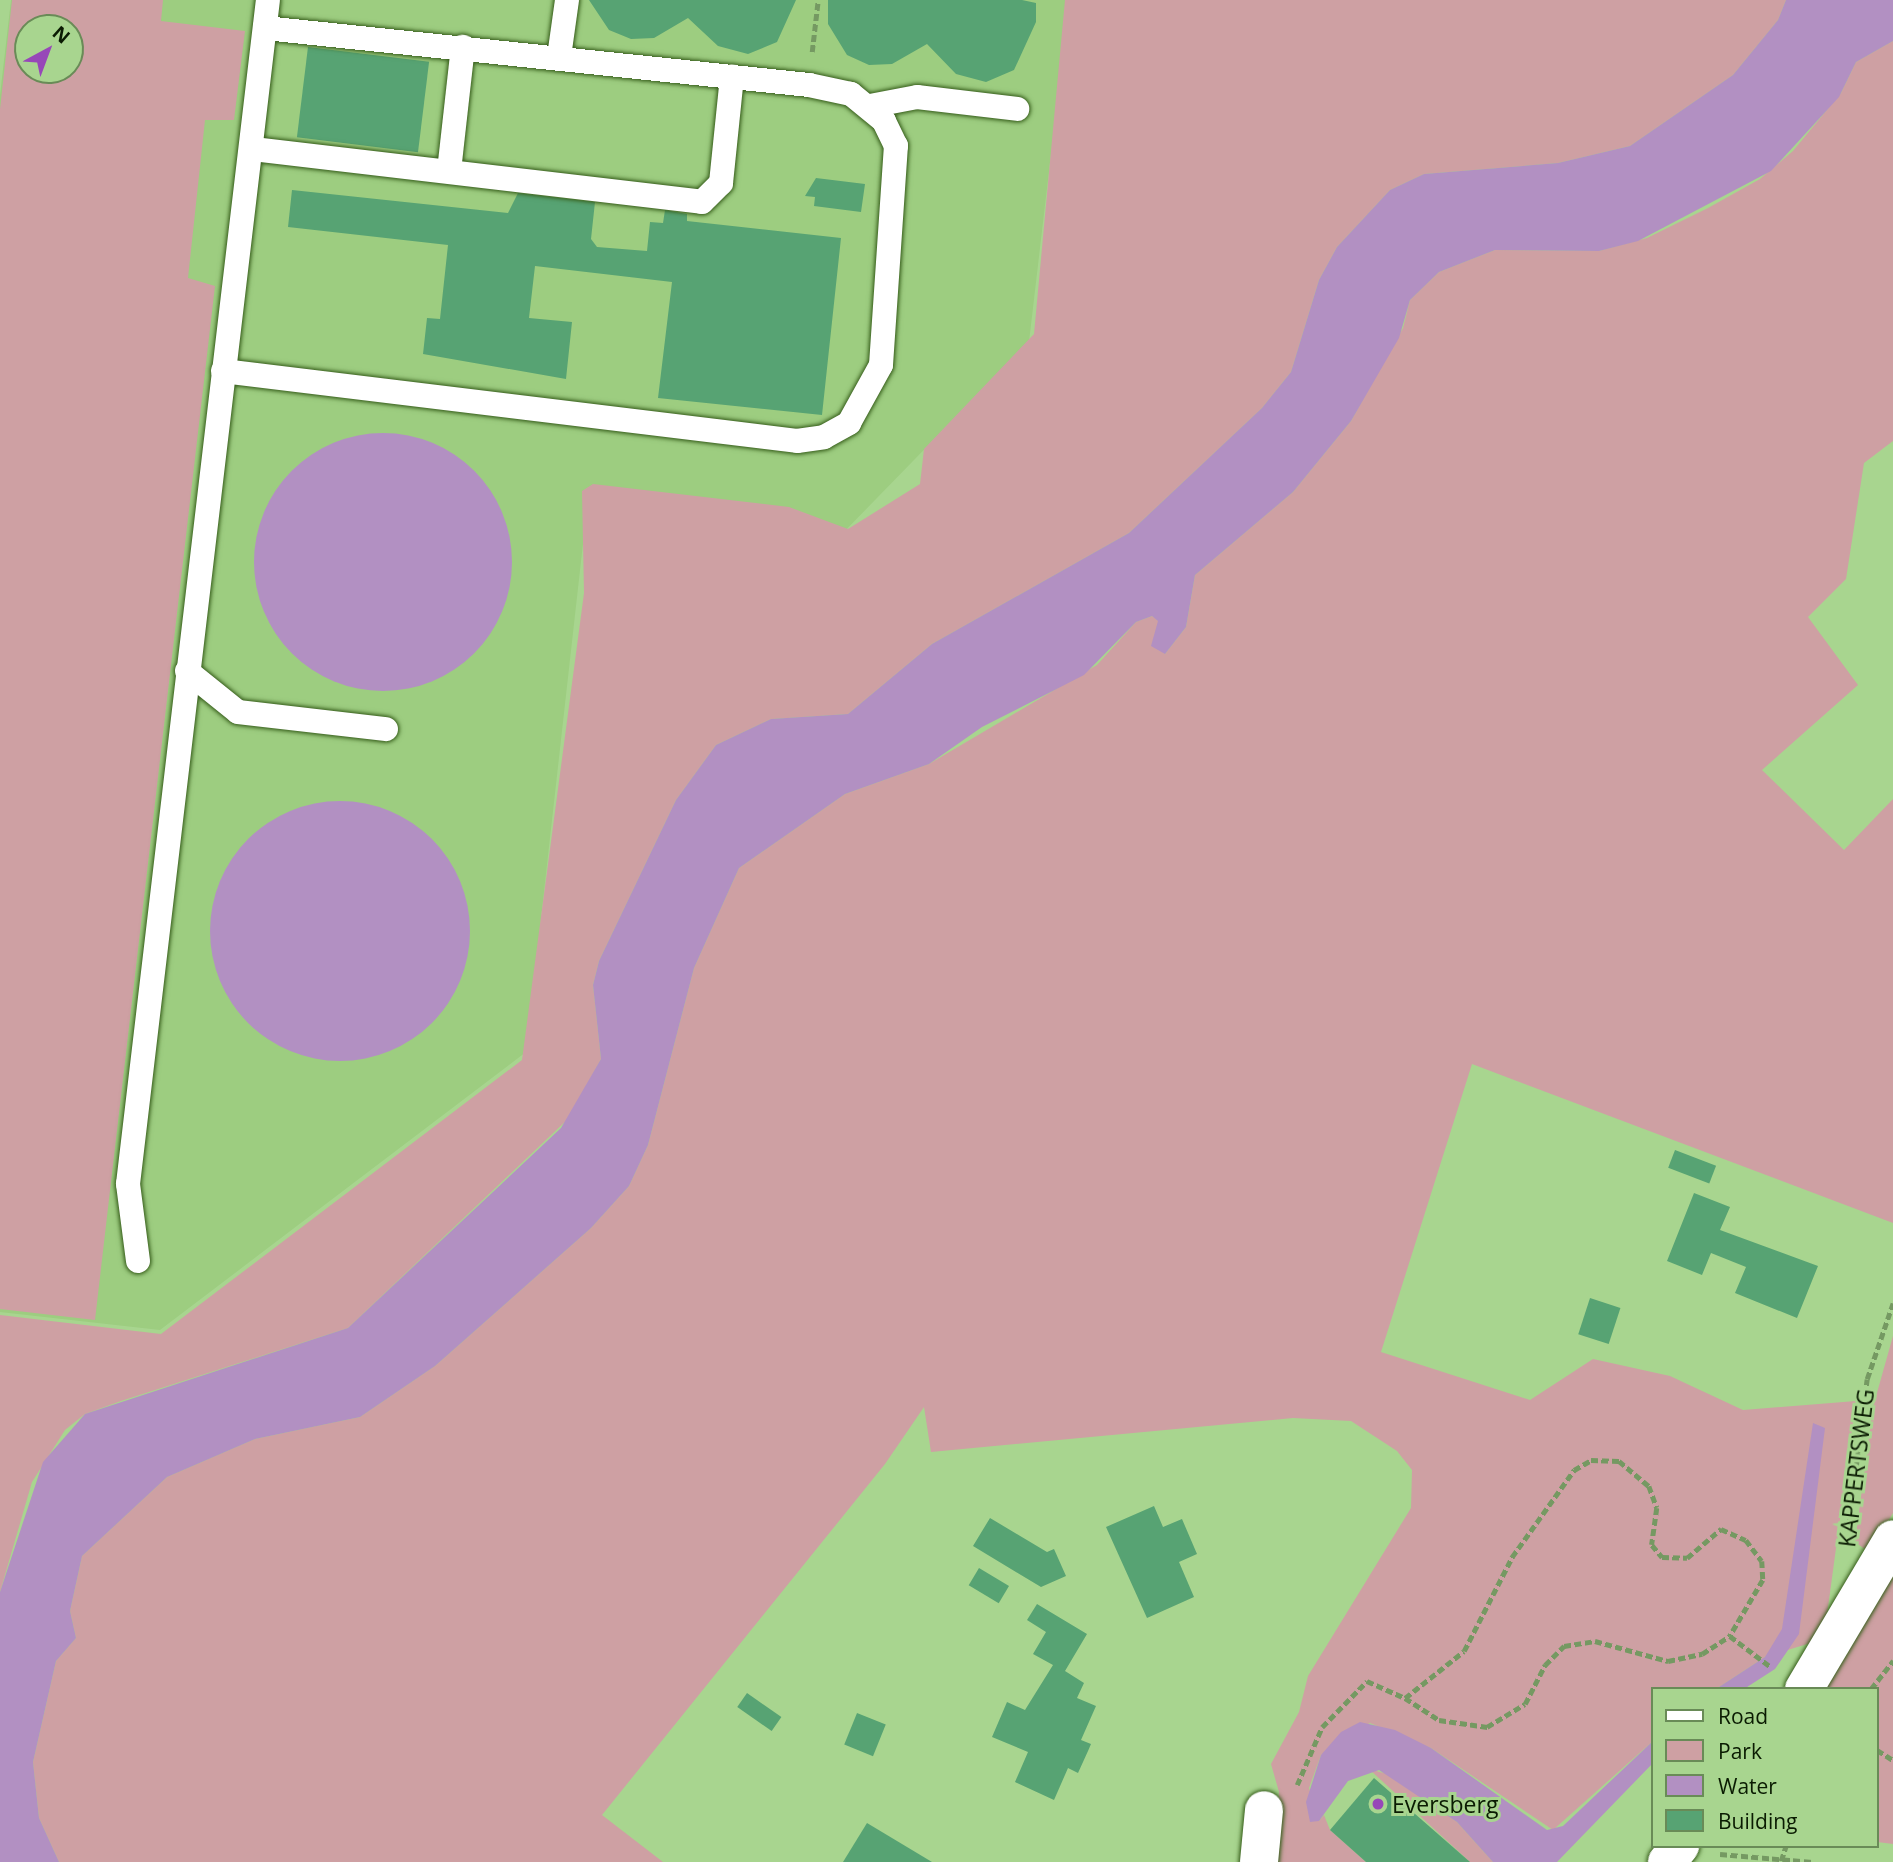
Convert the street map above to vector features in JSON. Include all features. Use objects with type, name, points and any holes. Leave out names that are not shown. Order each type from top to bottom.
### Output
[{"type":"street","name":"KAPPERTSWEG","points":[[1794,1683],[1893,1539]]},
{"type":"street","points":[[1246,1858],[1280,1803]]},
{"type":"lane","points":[[138,1261],[128,1184],[223,370],[253,149],[268,0]]},
{"type":"lane","points":[[559,58],[567,0]]},
{"type":"lane","points":[[265,28],[809,85],[870,106],[917,97],[1017,109]]},
{"type":"lane","points":[[449,171],[463,47]]},
{"type":"lane","points":[[253,149],[702,202],[721,183],[733,77]]},
{"type":"lane","points":[[223,370],[797,441],[824,437],[849,423],[881,365],[898,175],[896,145],[870,106]]},
{"type":"lane","points":[[187,671],[238,712],[386,729]]},
{"type":"path","points":[[809,85],[818,0]]},
{"type":"path","name":"KAPPERTSWEG","points":[[1847,1537],[1867,1379],[1893,1303]]},
{"type":"path","points":[[1280,1803],[1322,1727],[1352,1693],[1377,1681],[1439,1720],[1487,1727],[1525,1704],[1545,1665],[1564,1646],[1595,1641],[1668,1661],[1702,1654],[1732,1638],[1763,1580],[1755,1550],[1726,1528],[1687,1558],[1662,1557],[1651,1545],[1657,1508],[1649,1486],[1619,1461],[1591,1460],[1574,1470],[1512,1557],[1464,1651],[1405,1698]]},
{"type":"path","points":[[1732,1638],[1794,1683]]},
{"type":"path","points":[[1873,1687],[1893,1661]]},
{"type":"path","points":[[1693,1848],[1781,1861]]},
{"type":"path","points":[[1762,1862],[1813,1862]]},
{"type":"shaded area","points":[[11,0],[1069,0],[1029,342],[838,538],[587,508],[526,1052],[160,1330],[0,1312],[0,95]]},
{"type":"green space","points":[[12,0],[163,0],[161,21],[245,31],[234,120],[205,120],[188,278],[215,286],[95,1320],[0,1309],[0,109]]},
{"type":"green space","points":[[1065,0],[1786,0],[1778,20],[1733,75],[1630,146],[1558,163],[1424,174],[1390,190],[1337,247],[1319,280],[1291,372],[1262,408],[1129,533],[932,644],[848,714],[771,719],[716,745],[676,800],[599,961],[593,985],[601,1059],[569,1118],[348,1328],[121,1401],[85,1414],[65,1430],[32,1482],[0,1592],[0,1315],[161,1334],[522,1060],[584,593],[582,491],[593,484],[789,507],[848,529],[920,484],[924,449],[1034,334]]},
{"type":"green space","points":[[1893,41],[1893,441],[1864,463],[1846,579],[1808,617],[1858,685],[1762,770],[1844,850],[1893,799],[1893,1223],[1472,1064],[1381,1352],[1530,1400],[1593,1359],[1670,1376],[1743,1410],[1856,1401],[1826,1622],[1817,1641],[1765,1657],[1719,1687],[1652,1687],[1652,1742],[1553,1830],[1431,1748],[1370,1723],[1321,1755],[1309,1788],[1319,1821],[1324,1815],[1330,1830],[1366,1862],[1273,1862],[1279,1792],[1271,1764],[1299,1712],[1308,1676],[1411,1508],[1412,1470],[1397,1451],[1351,1421],[1293,1418],[931,1452],[924,1407],[885,1464],[602,1815],[663,1862],[59,1862],[39,1818],[33,1762],[56,1661],[76,1638],[70,1611],[82,1556],[167,1477],[255,1439],[360,1417],[435,1366],[591,1228],[629,1186],[648,1145],[694,968],[739,868],[845,794],[929,764],[1097,665],[1136,622],[1152,616],[1159,621],[1165,654],[1186,627],[1195,575],[1293,492],[1351,421],[1403,328],[1410,300],[1439,272],[1495,250],[1599,251],[1647,238],[1708,208],[1760,179],[1793,151],[1841,93],[1856,62]]},
{"type":"green space","points":[[1893,1336],[1893,1513],[1869,1552],[1855,1542],[1873,1407]]},
{"type":"green space","points":[[1893,1567],[1893,1844],[1879,1842],[1879,1687],[1821,1687]]},
{"type":"green space","points":[[1369,1769],[1387,1774],[1457,1822],[1493,1862],[1470,1862]]},
{"type":"water","points":[[1786,0],[1893,0],[1893,41],[1856,62],[1839,97],[1771,171],[1638,241],[1599,251],[1495,250],[1439,272],[1410,300],[1399,338],[1351,421],[1293,492],[1195,575],[1186,627],[1165,654],[1151,646],[1158,621],[1152,616],[1136,622],[1084,675],[982,727],[929,764],[845,794],[739,868],[694,968],[648,1145],[629,1186],[591,1228],[435,1366],[360,1417],[255,1439],[167,1477],[82,1556],[70,1611],[76,1638],[56,1661],[33,1762],[39,1818],[59,1862],[0,1862],[0,1592],[43,1462],[85,1414],[348,1328],[561,1128],[601,1059],[593,985],[599,961],[676,800],[716,745],[771,719],[848,714],[932,644],[1129,533],[1262,408],[1291,372],[1319,280],[1337,247],[1390,190],[1424,174],[1558,163],[1630,146],[1733,75],[1778,20]]},
{"type":"water","points":[[370,433],[396,433],[421,438],[444,448],[465,462],[483,480],[497,501],[507,524],[512,562],[507,600],[497,623],[483,644],[465,662],[444,676],[421,686],[396,691],[370,691],[345,686],[322,676],[301,662],[283,644],[269,623],[259,600],[254,575],[254,549],[259,524],[269,501],[283,480],[301,462],[322,448],[345,438]]},
{"type":"water","points":[[340,801],[390,811],[412,823],[432,839],[448,859],[460,881],[470,931],[460,981],[448,1003],[432,1023],[412,1039],[390,1051],[340,1061],[290,1051],[268,1039],[248,1023],[232,1003],[220,981],[210,931],[220,881],[232,859],[248,839],[268,823],[290,811]]},
{"type":"water","points":[[1813,1423],[1825,1428],[1799,1634],[1775,1669],[1747,1687],[1719,1687],[1765,1657],[1782,1629]]},
{"type":"water","points":[[1360,1722],[1395,1730],[1431,1748],[1547,1830],[1563,1826],[1652,1742],[1652,1764],[1557,1862],[1493,1862],[1457,1822],[1379,1770],[1348,1781],[1319,1821],[1310,1822],[1306,1802],[1321,1755],[1341,1732]]},
{"type":"building","points":[[589,0],[796,0],[777,42],[748,54],[718,46],[688,18],[654,38],[631,39],[609,30]]},
{"type":"building","points":[[828,0],[1022,0],[1036,3],[1036,22],[1014,70],[986,82],[956,74],[927,44],[892,64],[869,65],[847,55],[828,24]]},
{"type":"building","points":[[308,47],[429,62],[418,152],[297,137]]},
{"type":"building","points":[[816,178],[865,184],[861,212],[814,206],[815,197],[805,196]]},
{"type":"building","points":[[292,190],[508,213],[518,193],[595,202],[591,239],[597,247],[647,251],[650,222],[663,223],[665,210],[687,214],[687,221],[841,238],[822,415],[658,398],[672,282],[535,266],[529,318],[572,322],[566,379],[423,354],[427,318],[440,319],[448,245],[288,227]]},
{"type":"building","points":[[1675,1150],[1716,1166],[1709,1184],[1668,1168]]},
{"type":"building","points":[[1694,1193],[1730,1207],[1720,1230],[1818,1266],[1797,1318],[1735,1293],[1746,1267],[1711,1253],[1702,1275],[1667,1261]]},
{"type":"building","points":[[1590,1298],[1620,1308],[1609,1344],[1578,1334]]},
{"type":"building","points":[[1154,1506],[1163,1527],[1182,1519],[1197,1554],[1179,1562],[1194,1597],[1147,1618],[1106,1527]]},
{"type":"building","points":[[990,1518],[1047,1552],[1054,1549],[1066,1576],[1041,1587],[973,1546]]},
{"type":"building","points":[[979,1568],[1009,1586],[999,1603],[969,1585]]},
{"type":"building","points":[[1037,1604],[1087,1634],[1065,1671],[1084,1683],[1077,1698],[1096,1706],[1081,1740],[1091,1744],[1088,1751],[1078,1773],[1068,1768],[1054,1800],[1015,1782],[1028,1752],[992,1737],[1007,1702],[1025,1710],[1053,1665],[1033,1654],[1046,1632],[1027,1620]]},
{"type":"building","points":[[747,1693],[781,1717],[772,1731],[737,1707]]},
{"type":"building","points":[[857,1713],[886,1725],[873,1756],[844,1745]]},
{"type":"building","name":"Eversberg","points":[[1374,1778],[1470,1862],[1366,1862],[1330,1830]]},
{"type":"building","points":[[867,1823],[932,1862],[843,1862]]},
{"type":"place","name":"Eversberg","points":[[1378,1804]]}]
